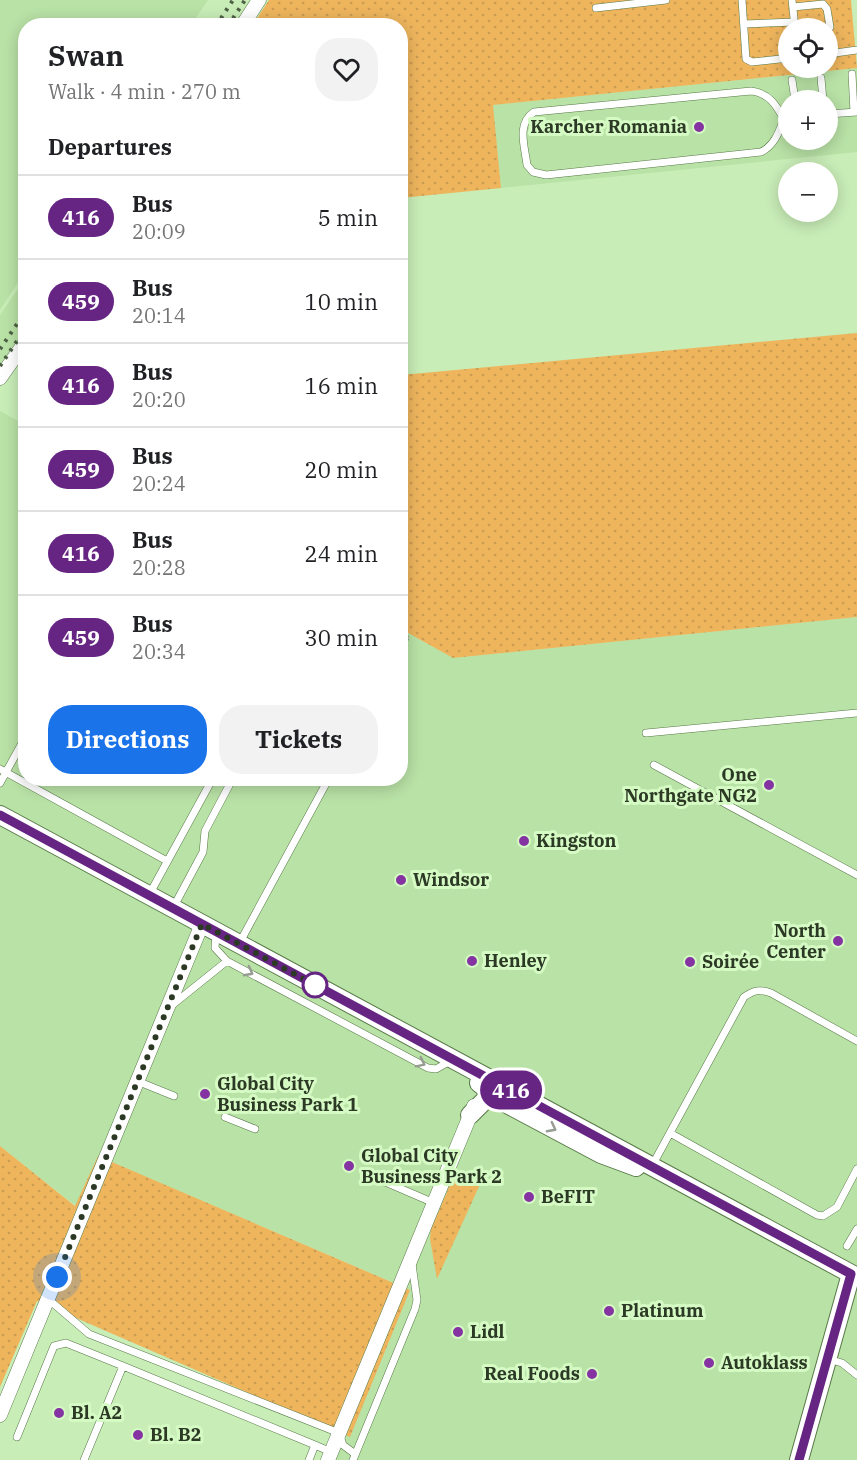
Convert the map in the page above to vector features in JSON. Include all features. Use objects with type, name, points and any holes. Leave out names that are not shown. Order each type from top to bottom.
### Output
[{"type":"main road","points":[[0,815],[453,1059],[476,1076],[496,1096],[607,1157],[631,1166],[652,1167]]},
{"type":"main road","points":[[476,1076],[529,1100],[854,1275],[827,1359],[799,1460]]},
{"type":"main road","points":[[470,1115],[482,1102],[496,1096],[517,1096],[529,1100]]},
{"type":"street","points":[[247,18],[259,0]]},
{"type":"street","points":[[0,378],[18,352]]},
{"type":"street","points":[[0,1414],[166,1010],[209,928]]},
{"type":"street","points":[[329,1456],[478,1096],[476,1076]]},
{"type":"lane","points":[[596,8],[666,0]]},
{"type":"lane","points":[[742,0],[746,59],[752,62],[778,59]]},
{"type":"lane","points":[[794,18],[793,3],[823,4],[827,9],[828,18]]},
{"type":"lane","points":[[744,24],[778,25]]},
{"type":"lane","points":[[838,53],[857,50]]},
{"type":"lane","points":[[838,113],[855,112],[852,74]]},
{"type":"lane","points":[[820,78],[822,90]]},
{"type":"lane","points":[[792,80],[794,90]]},
{"type":"lane","points":[[751,91],[762,93],[775,102],[787,119],[768,148],[761,152],[546,175],[533,172],[526,165],[523,127],[530,115],[540,111],[751,91]]},
{"type":"lane","points":[[646,733],[857,713]]},
{"type":"lane","points":[[0,783],[3,771],[18,748]]},
{"type":"lane","points":[[654,765],[857,875]]},
{"type":"lane","points":[[3,771],[18,779]]},
{"type":"lane","points":[[30,786],[168,861]]},
{"type":"lane","points":[[149,895],[209,786]]},
{"type":"lane","points":[[173,908],[203,852],[205,831],[229,786]]},
{"type":"lane","points":[[240,944],[325,786]]},
{"type":"lane","points":[[209,928],[215,948],[227,961],[428,1068],[436,1069],[453,1059]]},
{"type":"lane","points":[[166,1010],[227,961]]},
{"type":"lane","points":[[652,1167],[744,998],[752,991],[771,993],[857,1041]]},
{"type":"lane","points":[[137,1081],[174,1096]]},
{"type":"lane","points":[[225,1117],[255,1130]]},
{"type":"lane","points":[[670,1133],[817,1215],[823,1216],[837,1207],[857,1169]]},
{"type":"lane","points":[[376,1178],[434,1203]]},
{"type":"lane","points":[[847,1246],[857,1228]]},
{"type":"lane","points":[[48,1299],[89,1334],[339,1433],[342,1443],[354,1457],[415,1309],[417,1300],[411,1259]]},
{"type":"lane","points":[[17,1437],[54,1346],[66,1343],[315,1445],[329,1456]]},
{"type":"lane","points":[[827,1359],[842,1364],[857,1375]]},
{"type":"lane","points":[[84,1460],[123,1366]]},
{"type":"lane","points":[[309,1460],[315,1445]]},
{"type":"shaded area","points":[[0,0],[208,0],[196,18],[18,18],[18,283],[0,310]]},
{"type":"shaded area","points":[[269,0],[851,0],[857,68],[838,70],[838,18],[778,18],[778,76],[493,105],[501,188],[408,197],[408,18],[257,18]]},
{"type":"shaded area","points":[[857,68],[857,152],[501,188],[492,105],[778,76],[778,78],[838,78],[838,70]]},
{"type":"shaded area","points":[[17,290],[18,345],[0,372],[0,315]]},
{"type":"shaded area","points":[[857,333],[857,617],[453,658],[408,633],[408,374]]},
{"type":"shaded area","points":[[0,411],[18,421],[18,786],[408,786],[408,633],[453,658],[857,617],[857,1460],[328,1460],[399,1285],[98,1156],[76,1206],[0,1146]]},
{"type":"shaded area","points":[[0,1146],[75,1206],[98,1156],[410,1290],[350,1437],[37,1301],[0,1387]]},
{"type":"shaded area","points":[[456,1171],[481,1182],[437,1279],[430,1239],[431,1229]]},
{"type":"railway","points":[[221,18],[233,0]]},
{"type":"railway","points":[[233,18],[245,0]]},
{"type":"railway","points":[[0,349],[18,323]]},
{"type":"railway","points":[[0,366],[18,340]]},
{"type":"bus line","name":"416","points":[[0,815],[851,1274],[799,1460]]},
{"type":"place","name":"Karcher Romania","points":[[699,127]]},
{"type":"place","name":"One Northgate NG2","points":[[769,785]]},
{"type":"place","name":"Kingston","points":[[524,841]]},
{"type":"place","name":"Windsor","points":[[401,880]]},
{"type":"place","name":"North Center","points":[[838,941]]},
{"type":"place","name":"Henley","points":[[472,961]]},
{"type":"place","name":"Soirée","points":[[690,962]]},
{"type":"place","name":"Global City Business Park 1","points":[[205,1094]]},
{"type":"place","name":"Global City Business Park 2","points":[[349,1166]]},
{"type":"place","name":"BeFIT","points":[[529,1197]]},
{"type":"place","name":"Platinum","points":[[609,1311]]},
{"type":"place","name":"Lidl","points":[[458,1332]]},
{"type":"place","name":"Autoklass","points":[[709,1363]]},
{"type":"place","name":"Real Foods","points":[[592,1374]]},
{"type":"place","name":"Bl. A2","points":[[59,1413]]},
{"type":"place","name":"Bl. B2","points":[[138,1435]]},
{"type":"route","points":[[57,1277],[202,924],[315,985]]}]
